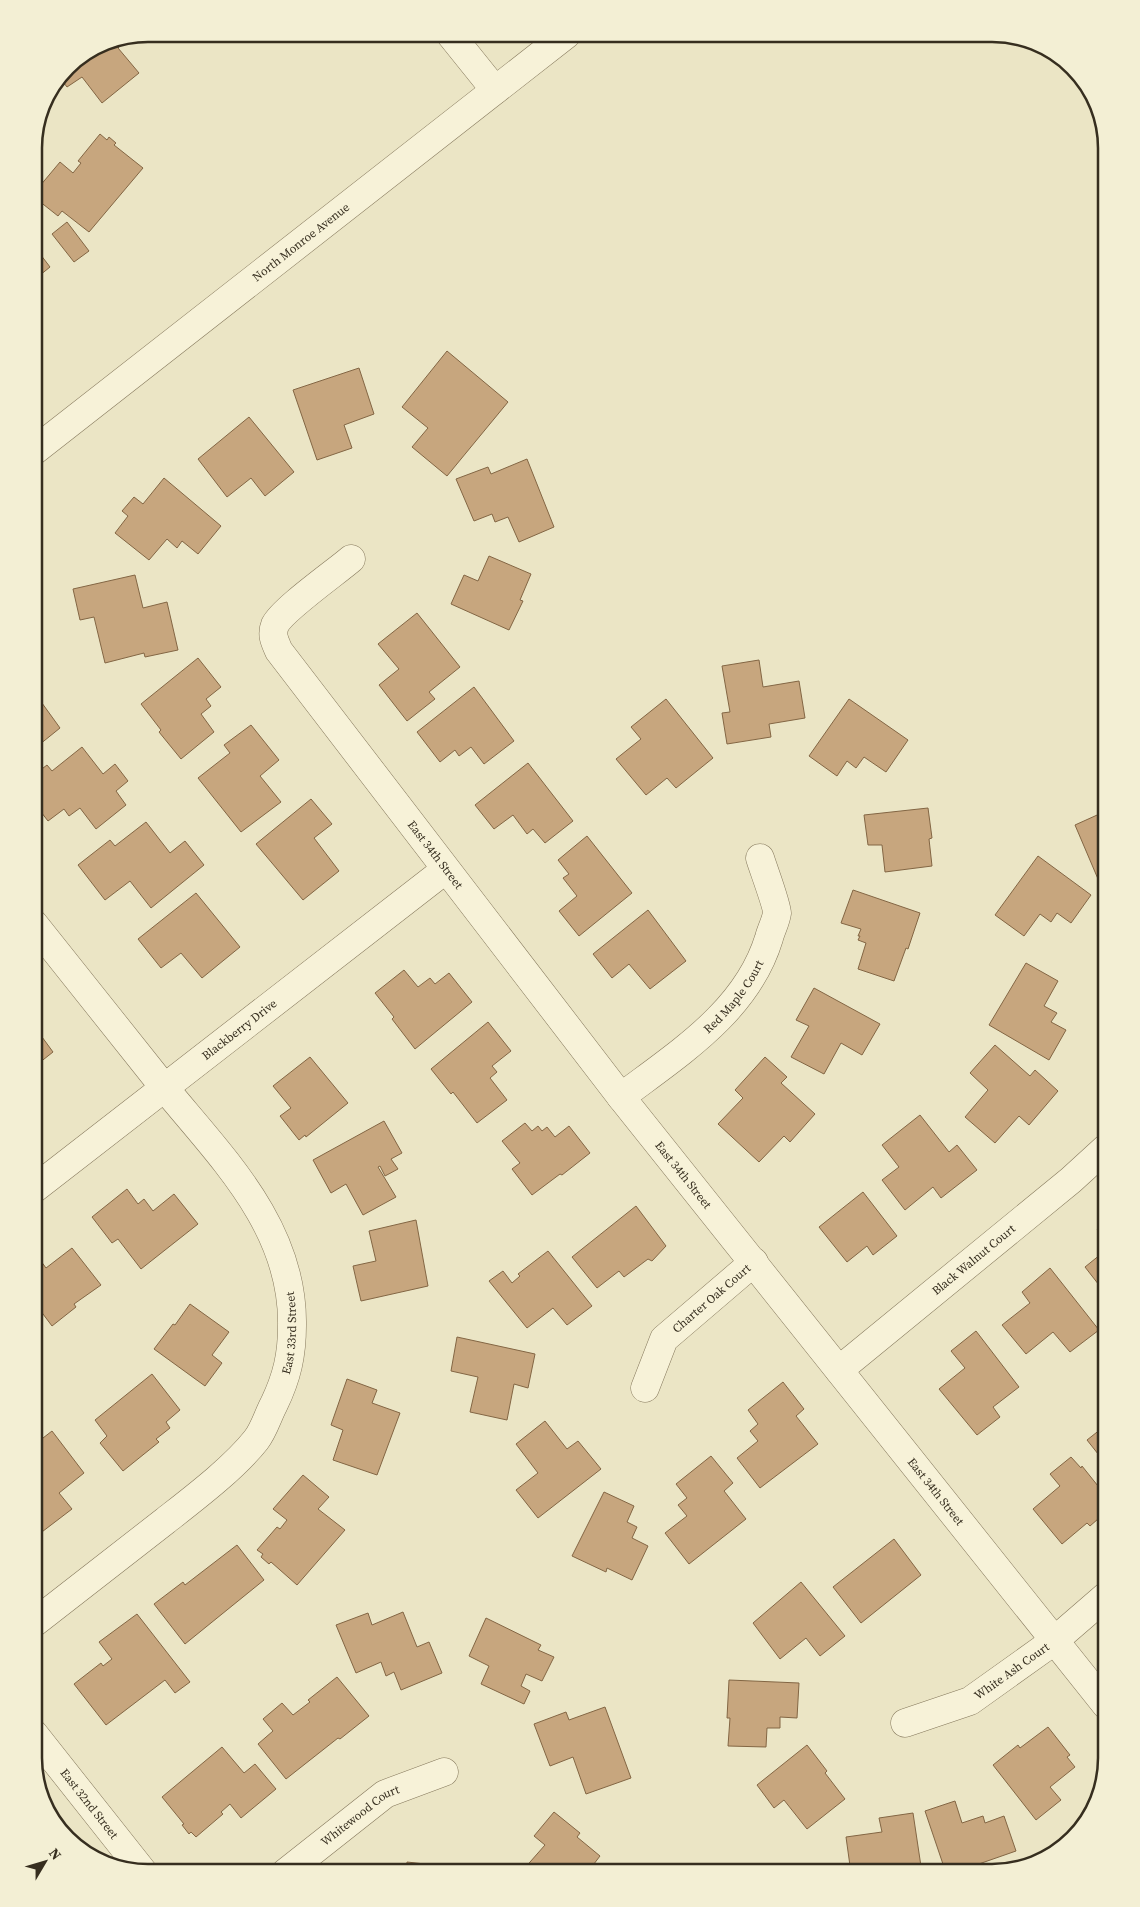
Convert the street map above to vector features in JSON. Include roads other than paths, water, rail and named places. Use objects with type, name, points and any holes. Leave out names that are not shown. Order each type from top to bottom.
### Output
[{"type":"street","points":[[457,43],[495,90]]},
{"type":"street","name":"North Monroe Avenue","points":[[43,444],[555,43]]},
{"type":"street","name":"East 34th Street","points":[[351,559],[285,613],[276,624],[273,636],[279,651],[445,870],[622,1097],[1098,1695]]},
{"type":"street","name":"Red Maple Court","points":[[622,1097],[694,1042],[734,1004],[748,984],[765,952],[777,912],[760,858]]},
{"type":"street","name":"Blackberry Drive","points":[[42,1182],[445,870]]},
{"type":"street","name":"East 33rd Street","points":[[42,1617],[193,1499],[232,1464],[256,1439],[284,1384],[292,1350],[292,1313],[289,1283],[268,1225],[247,1190],[43,935]]},
{"type":"street","name":"Black Walnut Court","points":[[839,1370],[1098,1155]]},
{"type":"street","name":"Charter Oak Court","points":[[645,1388],[664,1339],[754,1262]]},
{"type":"street","name":"White Ash Court","points":[[905,1723],[970,1701],[1054,1641],[1098,1603]]},
{"type":"street","name":"East 32nd Street","points":[[42,1744],[136,1863]]},
{"type":"street","name":"Whitewood Court","points":[[296,1864],[384,1794],[444,1772]]}]
